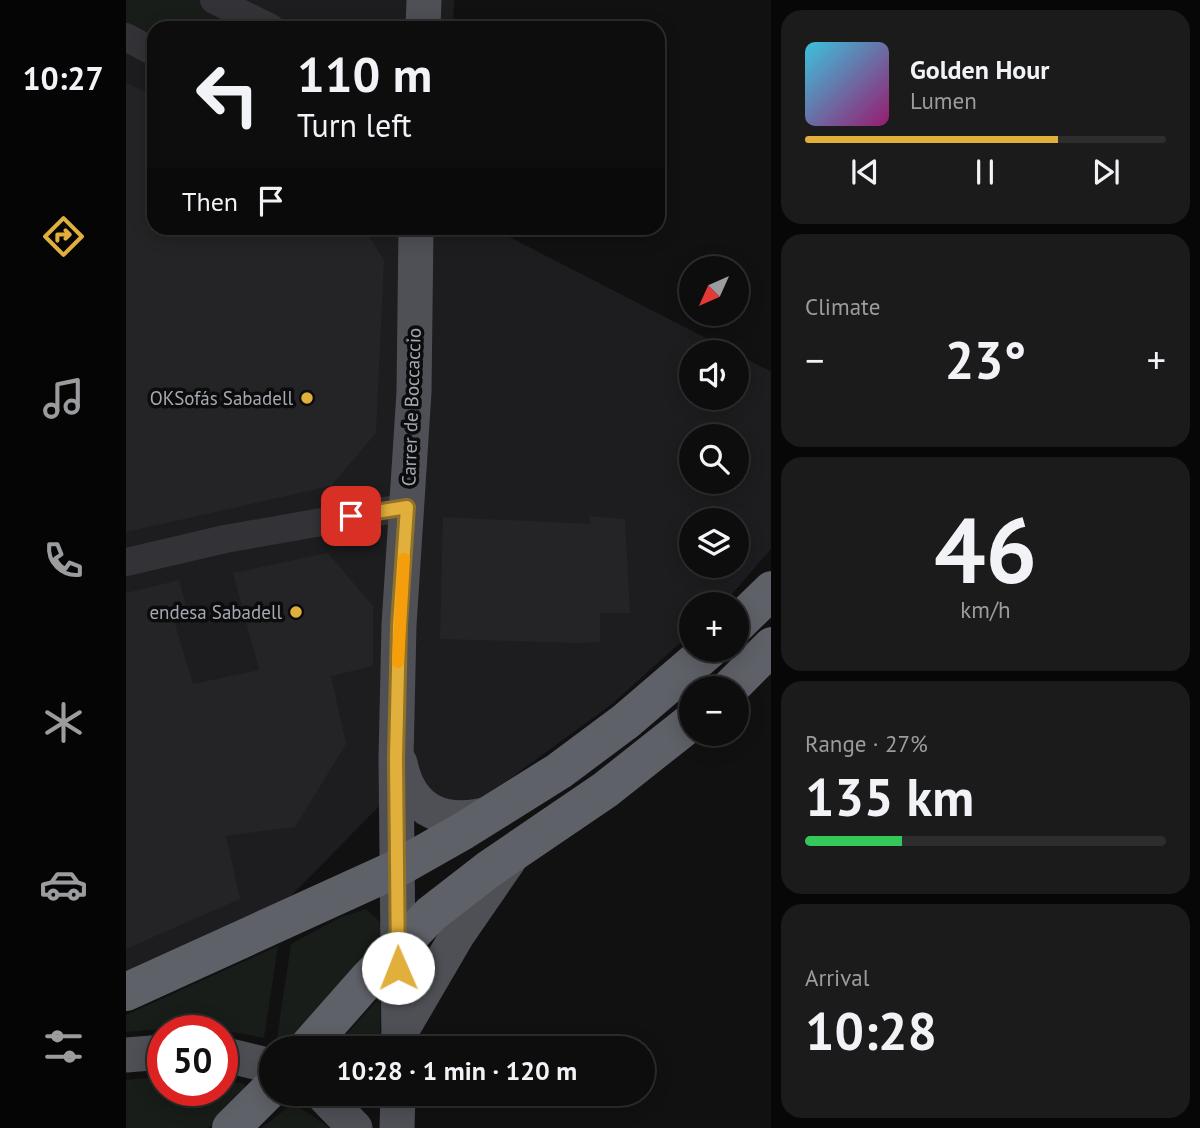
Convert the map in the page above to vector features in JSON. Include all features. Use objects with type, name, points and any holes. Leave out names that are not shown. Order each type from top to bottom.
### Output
[{"type":"highway","points":[[749,612],[771,590]]},
{"type":"highway","points":[[742,676],[771,646]]},
{"type":"highway","points":[[126,992],[396,869],[559,771],[626,721],[694,662]]},
{"type":"highway","points":[[318,1036],[398,947],[456,893],[605,790],[679,731]]},
{"type":"highway","points":[[232,1128],[259,1100]]},
{"type":"main road","points":[[423,21],[424,0]]},
{"type":"main road","name":"Carrer de Boccaccio","points":[[399,1036],[396,746],[399,625],[414,392],[416,235]]},
{"type":"main road","points":[[396,746],[407,789],[422,805],[449,817],[475,818],[492,813]]},
{"type":"main road","points":[[402,1036],[458,934],[516,850]]},
{"type":"main road","points":[[126,1055],[147,1053]]},
{"type":"main road","points":[[238,1058],[259,1063]]},
{"type":"main road","points":[[334,1106],[355,1128]]},
{"type":"main road","points":[[397,1128],[398,1106]]},
{"type":"street","points":[[214,0],[257,21]]},
{"type":"street","points":[[126,37],[147,48]]},
{"type":"street","points":[[126,562],[225,539],[407,507]]},
{"type":"shaded area","points":[[126,0],[454,0],[453,21],[147,21],[147,235],[506,235],[710,340],[679,340],[679,410],[749,410],[749,360],[771,371],[771,549],[749,575],[749,508],[679,508],[679,578],[746,578],[734,592],[679,592],[679,644],[612,704],[449,823],[399,786],[284,903],[126,973]]},
{"type":"shaded area","points":[[126,0],[197,0],[241,21],[147,21],[147,38],[126,28]]},
{"type":"shaded area","points":[[366,909],[385,931],[379,944],[300,1036],[277,1036],[291,944],[341,917]]},
{"type":"shaded area","points":[[278,946],[264,1036],[238,1034],[238,1015],[147,1015],[147,1030],[126,1032],[126,1015]]},
{"type":"shaded area","points":[[381,996],[380,1036],[345,1036]]},
{"type":"shaded area","points":[[147,1078],[147,1106],[234,1106],[208,1128],[126,1128],[126,1080]]},
{"type":"shaded area","points":[[238,1083],[246,1084],[238,1103]]},
{"type":"shaded area","points":[[289,1106],[297,1106],[330,1128],[262,1128]]},
{"type":"building","points":[[126,83],[147,93],[147,235],[368,235],[384,260],[376,433],[331,486],[126,532]]},
{"type":"building","points":[[589,516],[625,519],[630,613],[600,613],[600,642],[440,639],[443,517],[591,524]]},
{"type":"building","points":[[328,553],[373,606],[373,666],[331,676],[346,744],[295,827],[226,836],[240,899],[126,949],[126,593],[179,580],[187,610],[172,614],[193,684],[259,670],[233,573]]},
{"type":"slow traffic","points":[[398,662],[404,559]]},
{"type":"place","name":"OKSofás Sabadell","points":[[307,398]]},
{"type":"place","name":"endesa Sabadell","points":[[296,612]]},
{"type":"route","points":[[351,516],[407,507],[399,625],[396,758],[398,968]]}]
